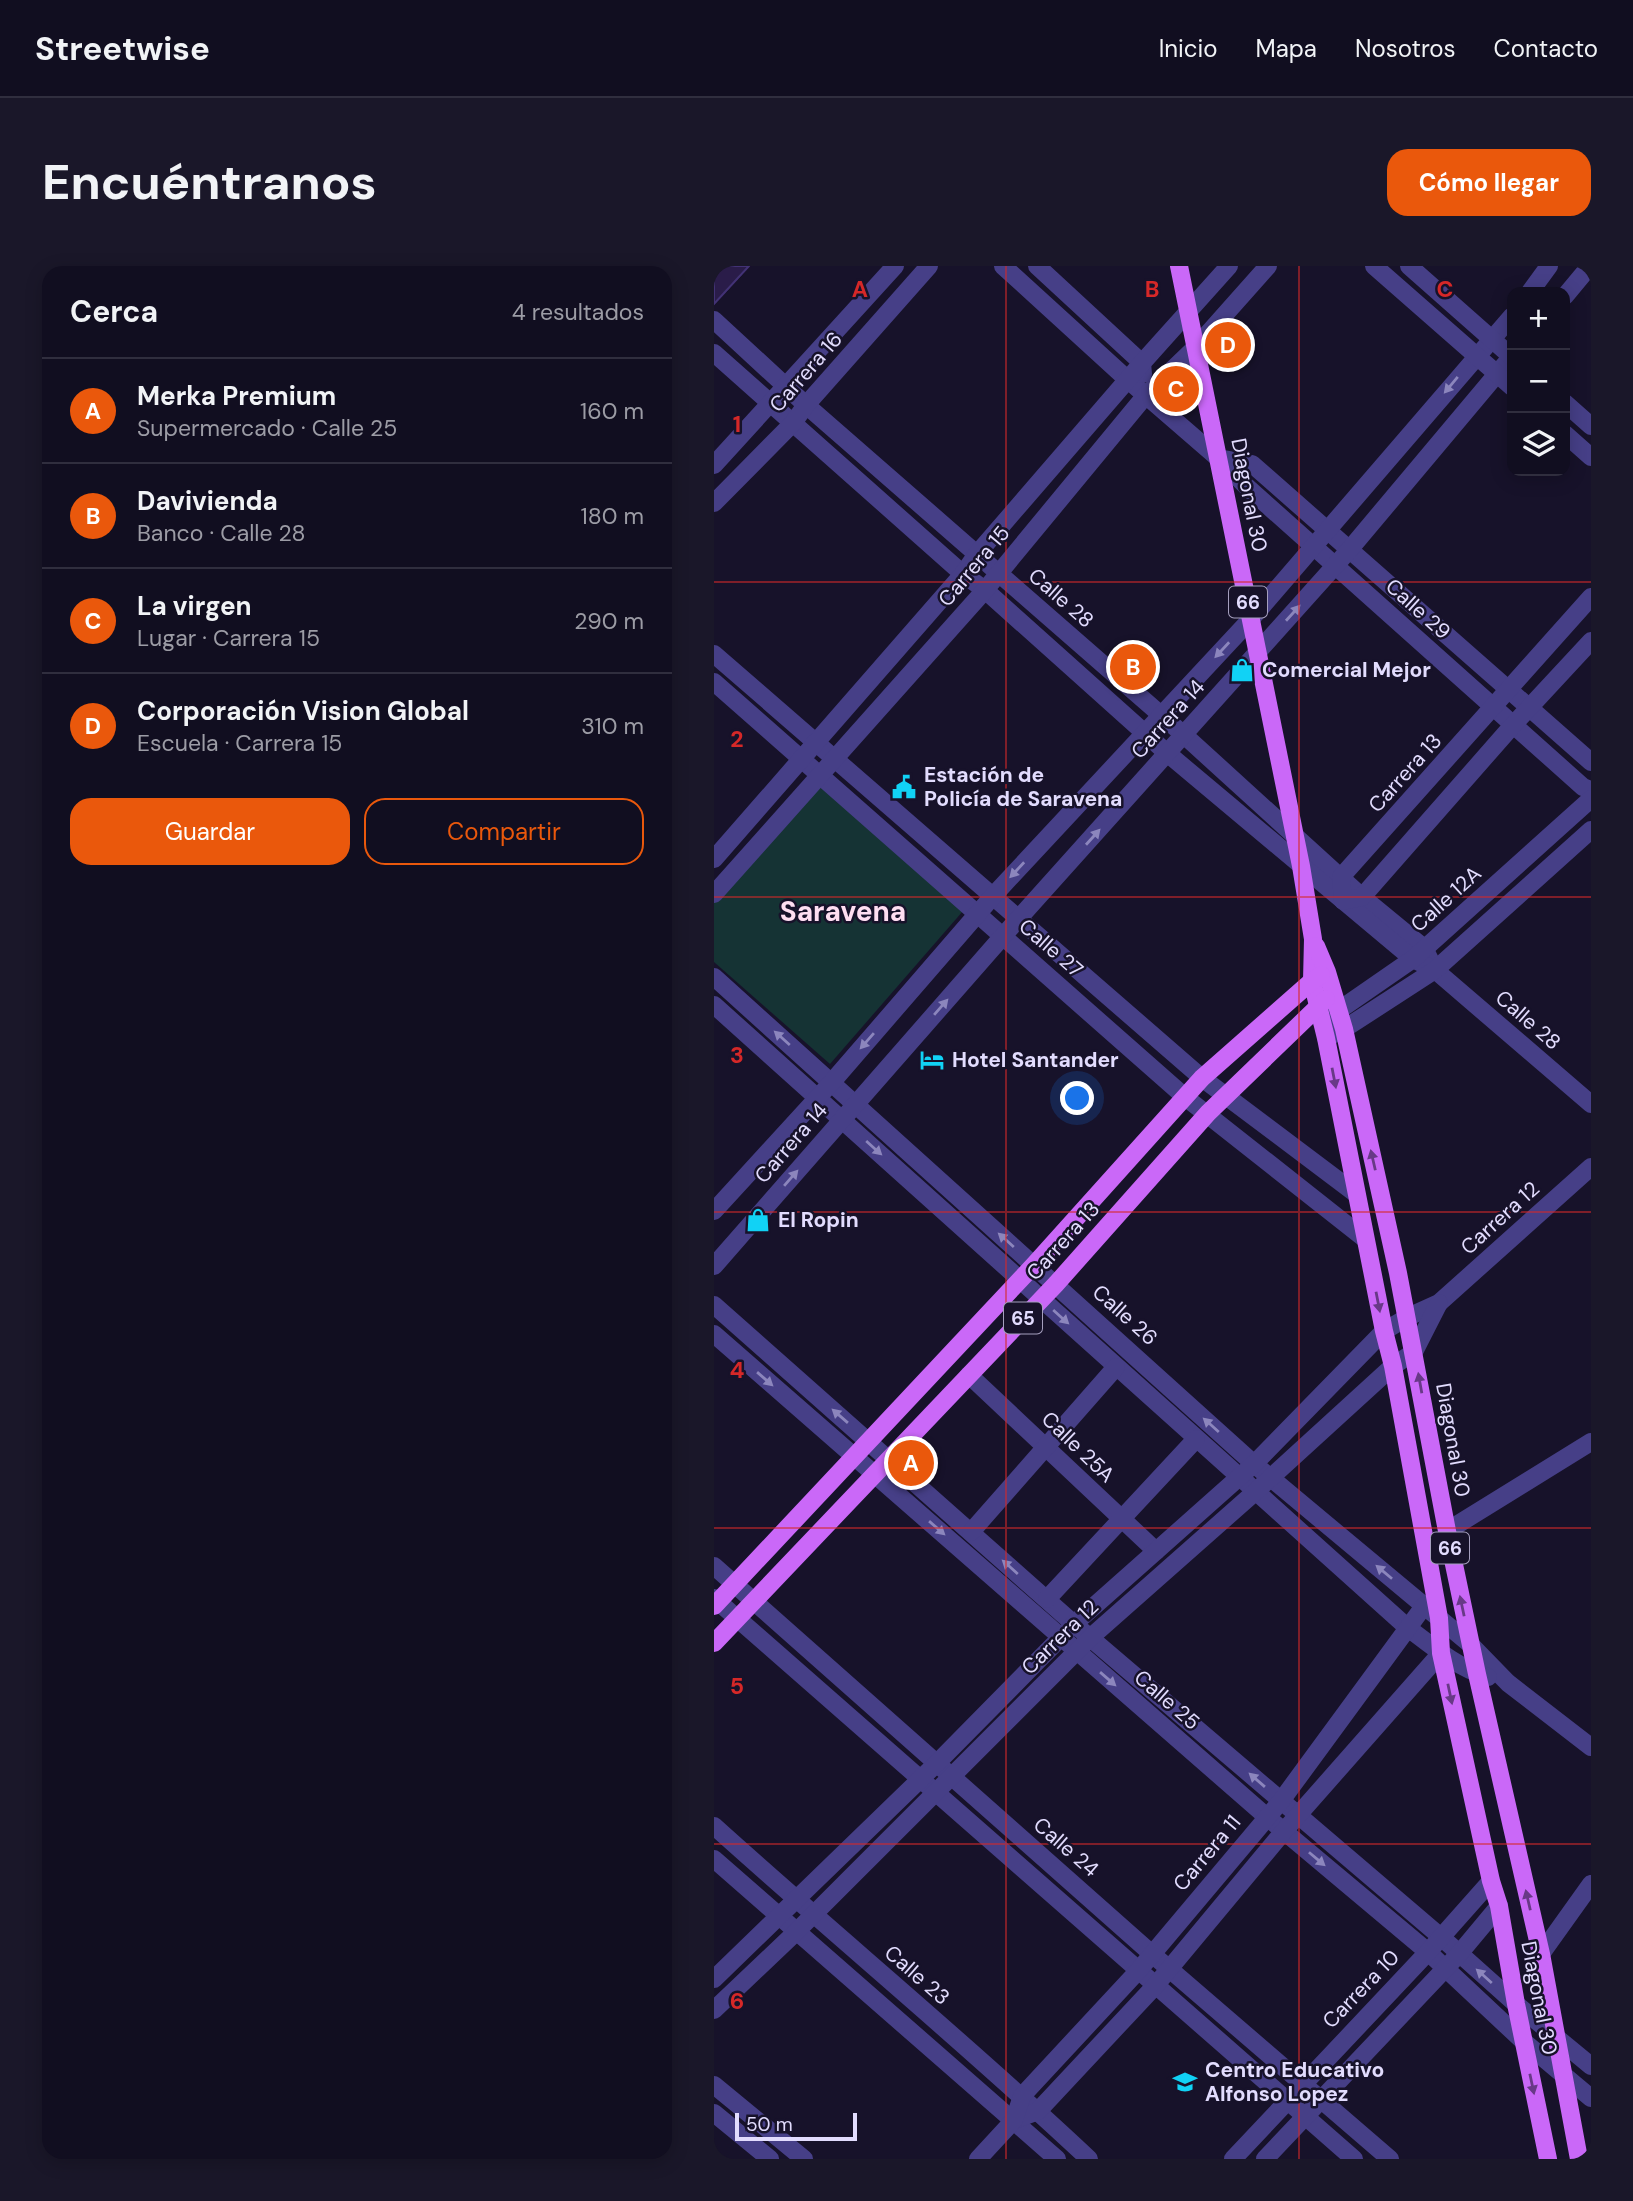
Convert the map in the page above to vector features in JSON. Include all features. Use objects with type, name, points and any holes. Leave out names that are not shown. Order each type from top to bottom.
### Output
[{"type":"main road","name":"Diagonal 30","points":[[1180,266],[1301,866],[1356,1193],[1393,1366],[1439,1618],[1441,1653],[1491,1881],[1499,1906],[1523,2041],[1548,2159]]},
{"type":"main road","name":"Carrera 13","points":[[716,1602],[735,1585],[1034,1265],[1202,1078],[1320,976]]},
{"type":"main road","name":"Diagonal 30","points":[[1325,1014],[1341,1021],[1408,1317],[1447,1531],[1541,1954],[1579,2159]]},
{"type":"main road","name":"Carrera 13","points":[[714,1643],[1056,1284],[1208,1113],[1325,1014]]},
{"type":"street","name":"Carrera 16","points":[[714,465],[895,266]]},
{"type":"street","name":"Carrera 16","points":[[714,503],[793,423],[929,266]]},
{"type":"street","name":"Calle 29","points":[[1003,266],[1218,458],[1247,488],[1583,787],[1591,790]]},
{"type":"street","points":[[1037,266],[1142,363],[1146,395]]},
{"type":"street","name":"Carrera 15","points":[[714,859],[1229,266]]},
{"type":"street","name":"Carrera 15","points":[[714,894],[985,590],[1146,395],[1196,347],[1268,266]]},
{"type":"street","points":[[1374,266],[1507,382]]},
{"type":"street","points":[[1409,266],[1507,352]]},
{"type":"street","points":[[1534,287],[1549,266]]},
{"type":"street","points":[[1570,290],[1590,266]]},
{"type":"street","name":"Calle 28","points":[[714,320],[806,405],[1184,735],[1341,877],[1435,970],[1591,1104]]},
{"type":"street","name":"Carrera 14","points":[[714,1212],[832,1082],[993,896],[1251,619],[1507,321]]},
{"type":"street","name":"Calle 28","points":[[714,353],[1167,753],[1343,901],[1419,954]]},
{"type":"street","name":"Carrera 14","points":[[714,1266],[1003,936],[1350,550],[1507,362]]},
{"type":"street","points":[[1570,407],[1591,426]]},
{"type":"street","points":[[1570,438],[1591,457]]},
{"type":"street","name":"Calle 29","points":[[1218,458],[1252,464],[1591,762]]},
{"type":"street","name":"Carrera 13","points":[[1341,877],[1591,597]]},
{"type":"street","points":[[1341,877],[1343,901],[1362,897],[1513,725],[1591,641]]},
{"type":"street","name":"Calle 27","points":[[714,654],[1202,1078],[1356,1193]]},
{"type":"street","name":"Calle 27","points":[[714,682],[1185,1097],[1365,1239]]},
{"type":"street","name":"Calle 12A","points":[[1341,1021],[1591,799]]},
{"type":"street","name":"Calle 12A","points":[[1341,1021],[1435,970],[1591,830]]},
{"type":"street","name":"Calle 26","points":[[714,977],[1254,1464],[1470,1644],[1508,1683],[1591,1746]]},
{"type":"street","name":"Calle 26","points":[[714,1005],[1408,1628],[1441,1653],[1477,1674],[1508,1683]]},
{"type":"street","name":"Calle 12A","points":[[1325,1014],[1341,1021]]},
{"type":"street","name":"Carrera 12","points":[[714,1979],[937,1763],[1060,1637],[1254,1464],[1384,1331],[1439,1303],[1591,1167]]},
{"type":"street","name":"Carrera 12","points":[[714,2010],[1091,1637],[1393,1366],[1414,1352],[1439,1303]]},
{"type":"street","name":"Calle 25","points":[[714,1305],[1074,1624],[1591,2066]]},
{"type":"street","name":"Calle 25","points":[[714,1334],[1267,1817],[1428,1952],[1523,2041],[1591,2098]]},
{"type":"street","points":[[971,1532],[1116,1367]]},
{"type":"street","name":"Calle 25A","points":[[969,1375],[1156,1551]]},
{"type":"street","points":[[1047,1599],[1196,1439]]},
{"type":"street","points":[[1447,1531],[1591,1442]]},
{"type":"street","name":"Calle 24","points":[[714,1566],[1152,1954],[1390,2159]]},
{"type":"street","points":[[716,1602],[1354,2159]]},
{"type":"street","name":"Carrera 11","points":[[978,2159],[1014,2120],[1022,2096],[1138,1971],[1281,1801],[1424,1605]]},
{"type":"street","name":"Carrera 11","points":[[1014,2120],[1038,2111],[1155,1986],[1284,1831],[1441,1653]]},
{"type":"street","name":"Calle 23","points":[[714,1826],[812,1915],[1022,2096],[1089,2159]]},
{"type":"street","points":[[714,1859],[1057,2159]]},
{"type":"street","name":"Carrera 10","points":[[1233,2159],[1428,1952],[1491,1881]]},
{"type":"street","points":[[1541,1954],[1591,1884]]},
{"type":"street","points":[[1265,2159],[1459,1954],[1499,1906]]},
{"type":"street","points":[[714,2085],[804,2159]]},
{"type":"street","points":[[714,2113],[770,2159]]},
{"type":"green space","points":[[818,784],[963,911],[830,1064],[714,962],[714,900]]},
{"type":"building","points":[[714,266],[749,266],[714,304]]},
{"type":"place","name":"Corporación Vision Global","points":[[1228,345]]},
{"type":"place","name":"La virgen","points":[[1176,389]]},
{"type":"place","name":"Davivienda","points":[[1133,667]]},
{"type":"place","name":"Comercial Mejor","points":[[1242,670]]},
{"type":"place","name":"Estación de Policía de Saravena","points":[[904,787]]},
{"type":"place","name":"Hotel Santander","points":[[932,1060]]},
{"type":"place","name":"El Ropin","points":[[758,1220]]},
{"type":"place","name":"Merka Premium","points":[[911,1463]]},
{"type":"place","name":"Centro Educativo Alfonso Lopez","points":[[1185,2082]]},
{"type":"district","name":"Saravena","points":[[843,911]]}]
